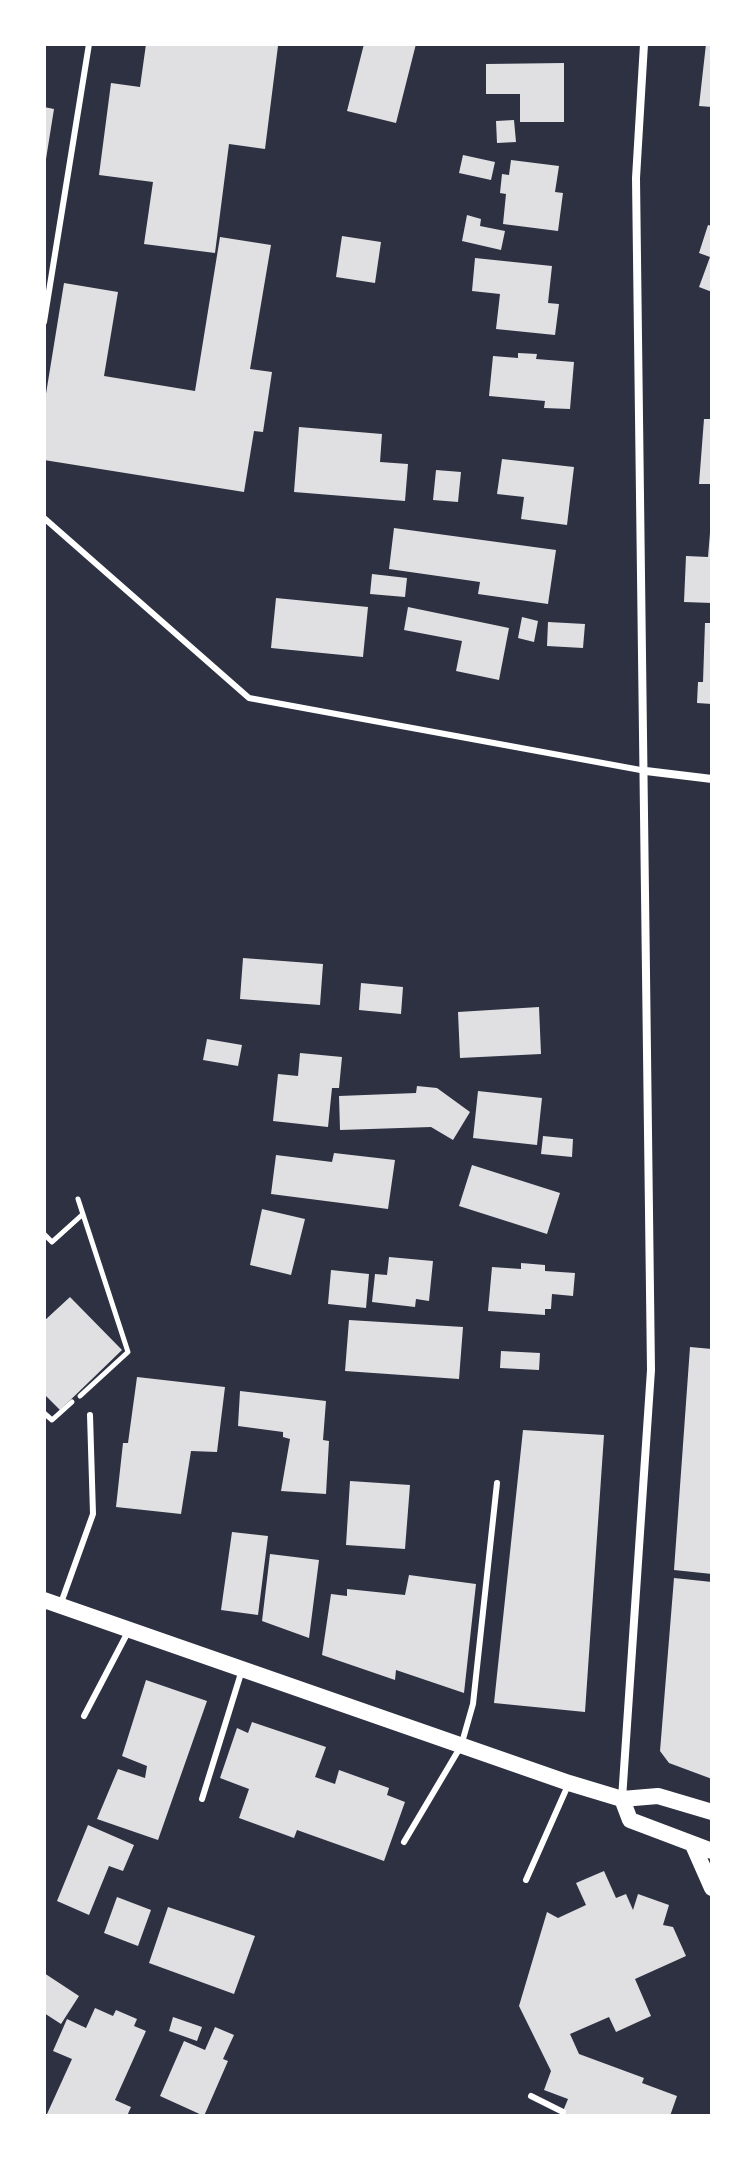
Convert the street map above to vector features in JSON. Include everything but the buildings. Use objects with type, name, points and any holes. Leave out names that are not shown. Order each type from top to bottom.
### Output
[{"type":"main road","points":[[52,1603],[569,1783],[622,1799],[658,1796],[712,1812]]},
{"type":"main road","points":[[622,1799],[630,1820],[712,1851]]},
{"type":"main road","points":[[693,1845],[712,1888]]},
{"type":"street","points":[[622,1799],[651,1370],[646,771],[636,178],[644,44]]},
{"type":"street","points":[[646,771],[712,779]]},
{"type":"lane","points":[[44,322],[89,44]]},
{"type":"lane","points":[[44,518],[249,698],[646,771]]},
{"type":"lane","points":[[52,1603],[93,1514],[90,1415]]},
{"type":"lane","points":[[404,1842],[461,1746],[473,1704],[497,1483]]},
{"type":"lane","points":[[84,1716],[129,1630]]},
{"type":"lane","points":[[202,1799],[242,1670]]},
{"type":"lane","points":[[526,1880],[569,1783]]},
{"type":"lane","points":[[531,2096],[563,2112]]},
{"type":"path","points":[[44,1413],[52,1420],[128,1352],[78,1199]]},
{"type":"path","points":[[44,1234],[52,1242],[83,1214]]}]
